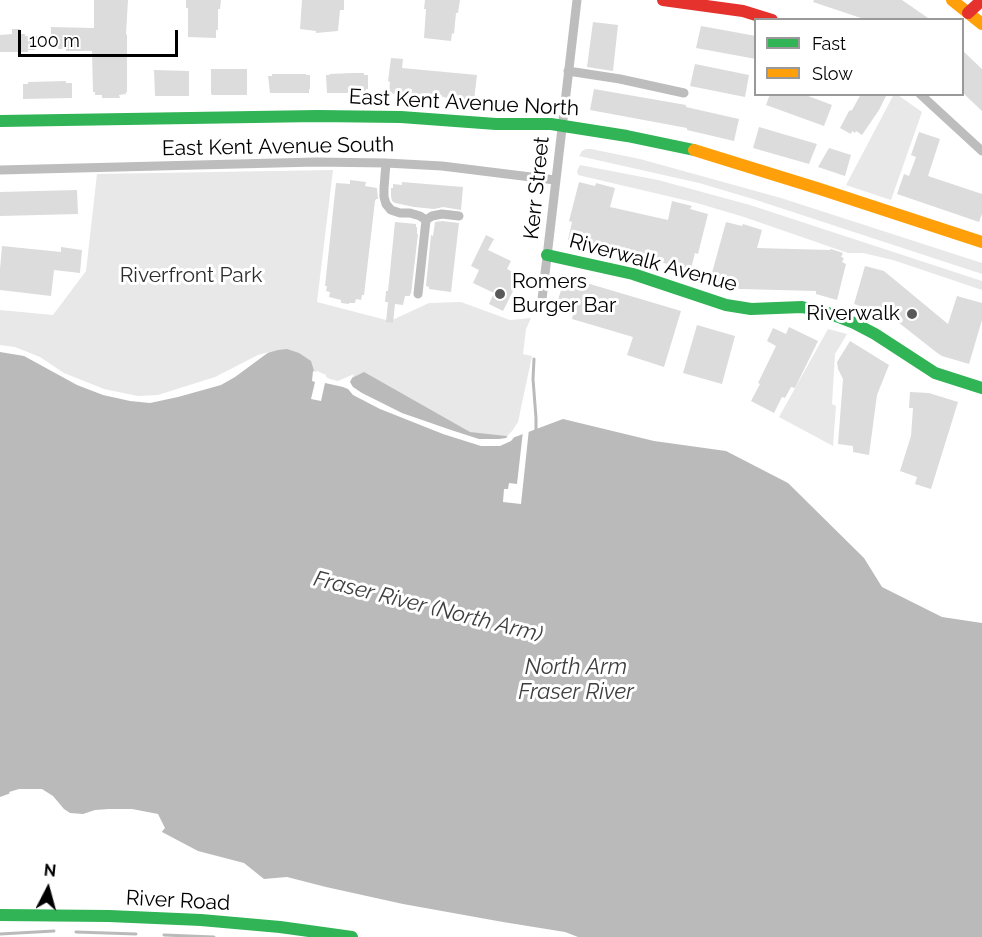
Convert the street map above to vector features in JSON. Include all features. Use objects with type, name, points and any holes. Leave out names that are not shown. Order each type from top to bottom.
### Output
[{"type":"street","name":"Kerr Street","points":[[541,308],[577,0]]},
{"type":"street","points":[[663,0],[743,11],[766,18]]},
{"type":"street","points":[[968,13],[982,0]]},
{"type":"street","points":[[955,1],[982,24]]},
{"type":"street","points":[[568,70],[620,78],[684,93]]},
{"type":"street","points":[[922,96],[982,151]]},
{"type":"street","name":"East Kent Avenue North","points":[[0,121],[372,116],[496,124],[543,123],[627,136],[706,153],[982,242]]},
{"type":"street","name":"East Kent Avenue South","points":[[0,170],[316,162],[386,163],[442,166],[555,180]]},
{"type":"street","points":[[386,163],[384,197],[386,204],[391,210],[410,213],[426,220]]},
{"type":"street","points":[[426,220],[442,214],[459,216]]},
{"type":"street","points":[[418,294],[426,220]]},
{"type":"street","name":"Riverwalk Avenue","points":[[548,255],[633,274],[726,305],[751,309],[802,307],[828,313],[875,334],[935,373],[982,388]]},
{"type":"street","name":"River Road","points":[[0,915],[201,920],[280,927],[352,937]]},
{"type":"green space","points":[[893,96],[899,96],[922,112],[891,200],[846,185]]},
{"type":"green space","points":[[586,149],[640,159],[781,198],[982,263],[982,274],[699,183],[579,156]]},
{"type":"green space","points":[[580,165],[658,180],[750,205],[982,281],[982,290],[893,260],[863,253],[848,253],[697,203],[578,175]]},
{"type":"green space","name":"Riverfront Park","points":[[333,170],[317,302],[390,321],[429,303],[461,302],[510,320],[531,318],[526,329],[523,354],[532,356],[518,422],[506,438],[479,439],[315,374],[310,361],[219,378],[160,396],[138,399],[102,390],[0,348],[0,310],[53,315],[86,271],[97,174]]},
{"type":"green space","points":[[828,329],[847,334],[835,354],[832,404],[836,406],[833,446],[779,417]]},
{"type":"water","name":"North Arm Fraser River","points":[[0,348],[14,350],[69,377],[102,390],[138,399],[160,396],[219,378],[264,354],[287,349],[311,361],[315,374],[334,382],[344,382],[364,372],[470,432],[515,437],[563,419],[654,441],[726,451],[788,483],[864,558],[882,587],[942,617],[982,623],[982,937],[578,937],[565,932],[403,904],[287,877],[264,879],[244,863],[198,851],[162,832],[157,819],[139,814],[75,815],[65,813],[49,797],[11,793],[0,797]]},
{"type":"pier","points":[[0,345],[15,347],[40,357],[64,373],[104,389],[138,396],[158,395],[215,377],[258,355],[269,352],[221,385],[150,403],[103,395],[77,385],[24,356],[0,352]]},
{"type":"pier","points":[[313,371],[338,381],[354,374],[350,382],[362,393],[402,413],[479,439],[499,439],[506,438],[510,433],[517,434],[511,441],[500,446],[481,446],[443,434],[380,409],[353,395],[348,389],[325,383],[321,401],[311,399],[315,382],[312,381]]},
{"type":"pier","points":[[529,429],[521,504],[503,502],[504,489],[508,489],[509,483],[517,484],[523,431]]},
{"type":"pier","points":[[19,789],[42,789],[53,796],[70,813],[83,814],[95,810],[132,809],[158,814],[165,828],[160,834],[155,819],[115,815],[74,817],[62,814],[45,798],[25,795],[11,796],[9,792]]},
{"type":"building","points":[[94,0],[128,0],[127,92],[119,95],[120,98],[102,98],[102,95],[95,95],[93,92],[92,51],[58,49],[56,37],[51,37],[51,27],[94,28]]},
{"type":"building","points":[[186,0],[221,0],[220,9],[218,9],[216,38],[188,37]]},
{"type":"building","points":[[302,0],[344,0],[344,10],[340,10],[338,31],[316,33],[316,31],[300,29]]},
{"type":"building","points":[[425,0],[460,0],[451,41],[424,38]]},
{"type":"building","points":[[814,0],[902,0],[928,18],[861,18],[813,2]]},
{"type":"building","points":[[593,22],[618,25],[613,71],[587,67]]},
{"type":"building","points":[[701,26],[754,36],[754,59],[696,48]]},
{"type":"building","points":[[12,29],[20,29],[20,34],[25,34],[25,36],[37,36],[35,50],[0,52],[0,35],[12,34]]},
{"type":"building","points":[[964,52],[982,69],[982,111],[964,94]]},
{"type":"building","points":[[391,58],[403,59],[402,68],[477,75],[474,100],[451,99],[424,93],[423,97],[389,93]]},
{"type":"building","points":[[695,64],[749,75],[745,97],[690,86]]},
{"type":"building","points":[[211,69],[247,69],[247,95],[212,95]]},
{"type":"building","points":[[154,70],[189,71],[189,96],[155,96]]},
{"type":"building","points":[[364,73],[368,75],[366,93],[327,93],[326,75]]},
{"type":"building","points":[[272,74],[310,75],[309,93],[270,93],[268,76]]},
{"type":"building","points":[[66,81],[66,83],[72,83],[72,98],[23,99],[23,84]]},
{"type":"building","points":[[594,89],[686,105],[686,107],[739,119],[734,141],[687,130],[687,128],[590,110]]},
{"type":"building","points":[[769,96],[808,96],[832,105],[824,126],[766,105]]},
{"type":"building","points":[[860,96],[886,96],[862,135],[856,131],[855,133],[852,131],[851,134],[840,128],[849,111],[852,110]]},
{"type":"building","points":[[759,127],[817,144],[809,164],[753,148]]},
{"type":"building","points":[[919,132],[940,139],[928,176],[982,194],[982,214],[979,222],[897,194],[904,174],[909,176],[916,157],[911,155]]},
{"type":"building","points":[[829,148],[851,155],[845,176],[818,167]]},
{"type":"building","points":[[350,180],[366,182],[365,186],[377,188],[378,199],[375,201],[364,295],[361,300],[356,299],[355,303],[349,304],[329,297],[330,292],[326,291],[327,286],[325,286],[336,183],[350,184]]},
{"type":"building","points":[[402,182],[463,187],[461,210],[443,207],[434,209],[414,207],[395,203],[392,201],[391,188],[393,184],[402,185]]},
{"type":"building","points":[[579,182],[595,186],[596,183],[615,188],[610,207],[668,220],[672,201],[692,206],[690,209],[708,214],[698,254],[695,253],[690,273],[643,256],[568,240],[572,222],[569,221]]},
{"type":"building","points":[[77,190],[78,214],[0,216],[0,192]]},
{"type":"building","points":[[395,222],[416,224],[418,234],[411,294],[405,296],[403,305],[395,304],[393,323],[386,322],[388,302],[385,302]]},
{"type":"building","points":[[435,222],[459,223],[451,292],[429,289],[426,286],[431,235],[433,236]]},
{"type":"building","points":[[726,222],[762,230],[757,248],[831,249],[843,253],[842,262],[846,264],[837,300],[816,294],[816,291],[740,289],[710,280]]},
{"type":"building","points":[[486,235],[494,239],[488,250],[511,261],[507,269],[518,275],[513,286],[515,287],[503,311],[489,304],[494,293],[473,283],[479,270],[471,266]]},
{"type":"building","points":[[2,246],[61,252],[61,247],[82,250],[80,273],[54,270],[51,296],[0,290]]},
{"type":"building","name":"Riverwalk","points":[[865,266],[884,271],[948,324],[957,296],[982,303],[982,320],[969,364],[942,356],[889,315],[854,304]]},
{"type":"building","points":[[563,276],[681,311],[664,367],[627,355],[633,337],[572,319],[573,315],[559,308],[561,299],[558,299],[563,285],[561,284]]},
{"type":"building","points":[[697,325],[735,336],[722,384],[683,373]]},
{"type":"building","points":[[789,327],[818,341],[795,388],[791,387],[785,398],[782,397],[774,413],[751,401],[776,346],[767,341],[773,328],[786,334]]},
{"type":"building","points":[[850,341],[889,365],[877,395],[869,455],[853,452],[853,446],[838,444],[843,379],[837,362]]},
{"type":"building","points":[[910,392],[929,393],[958,402],[931,489],[915,484],[917,477],[900,471],[911,436],[913,408],[909,408]]},
{"type":"waterway","points":[[534,359],[536,432]]},
{"type":"waterway","points":[[0,934],[54,931]]},
{"type":"waterway","points":[[76,932],[136,934]]},
{"type":"waterway","points":[[164,935],[214,937]]},
{"type":"traffic: fast","points":[[0,121],[317,116],[401,117],[496,124],[551,124],[694,150]]},
{"type":"traffic: fast","points":[[547,255],[633,274],[726,305],[751,309],[802,307],[828,313],[875,334],[935,373],[982,388]]},
{"type":"traffic: fast","points":[[0,915],[201,920],[280,927],[352,937]]},
{"type":"traffic: slow","points":[[952,0],[982,24]]},
{"type":"traffic: slow","points":[[694,150],[982,242]]},
{"type":"traffic: jam","points":[[663,0],[743,11],[766,18]]},
{"type":"traffic: jam","points":[[968,13],[982,0]]},
{"type":"place","name":"Romers Burger Bar","points":[[500,294]]},
{"type":"place","name":"Riverwalk","points":[[912,314]]},
{"type":"water label","name":"Fraser River (North Arm)","points":[[428,607]]}]
